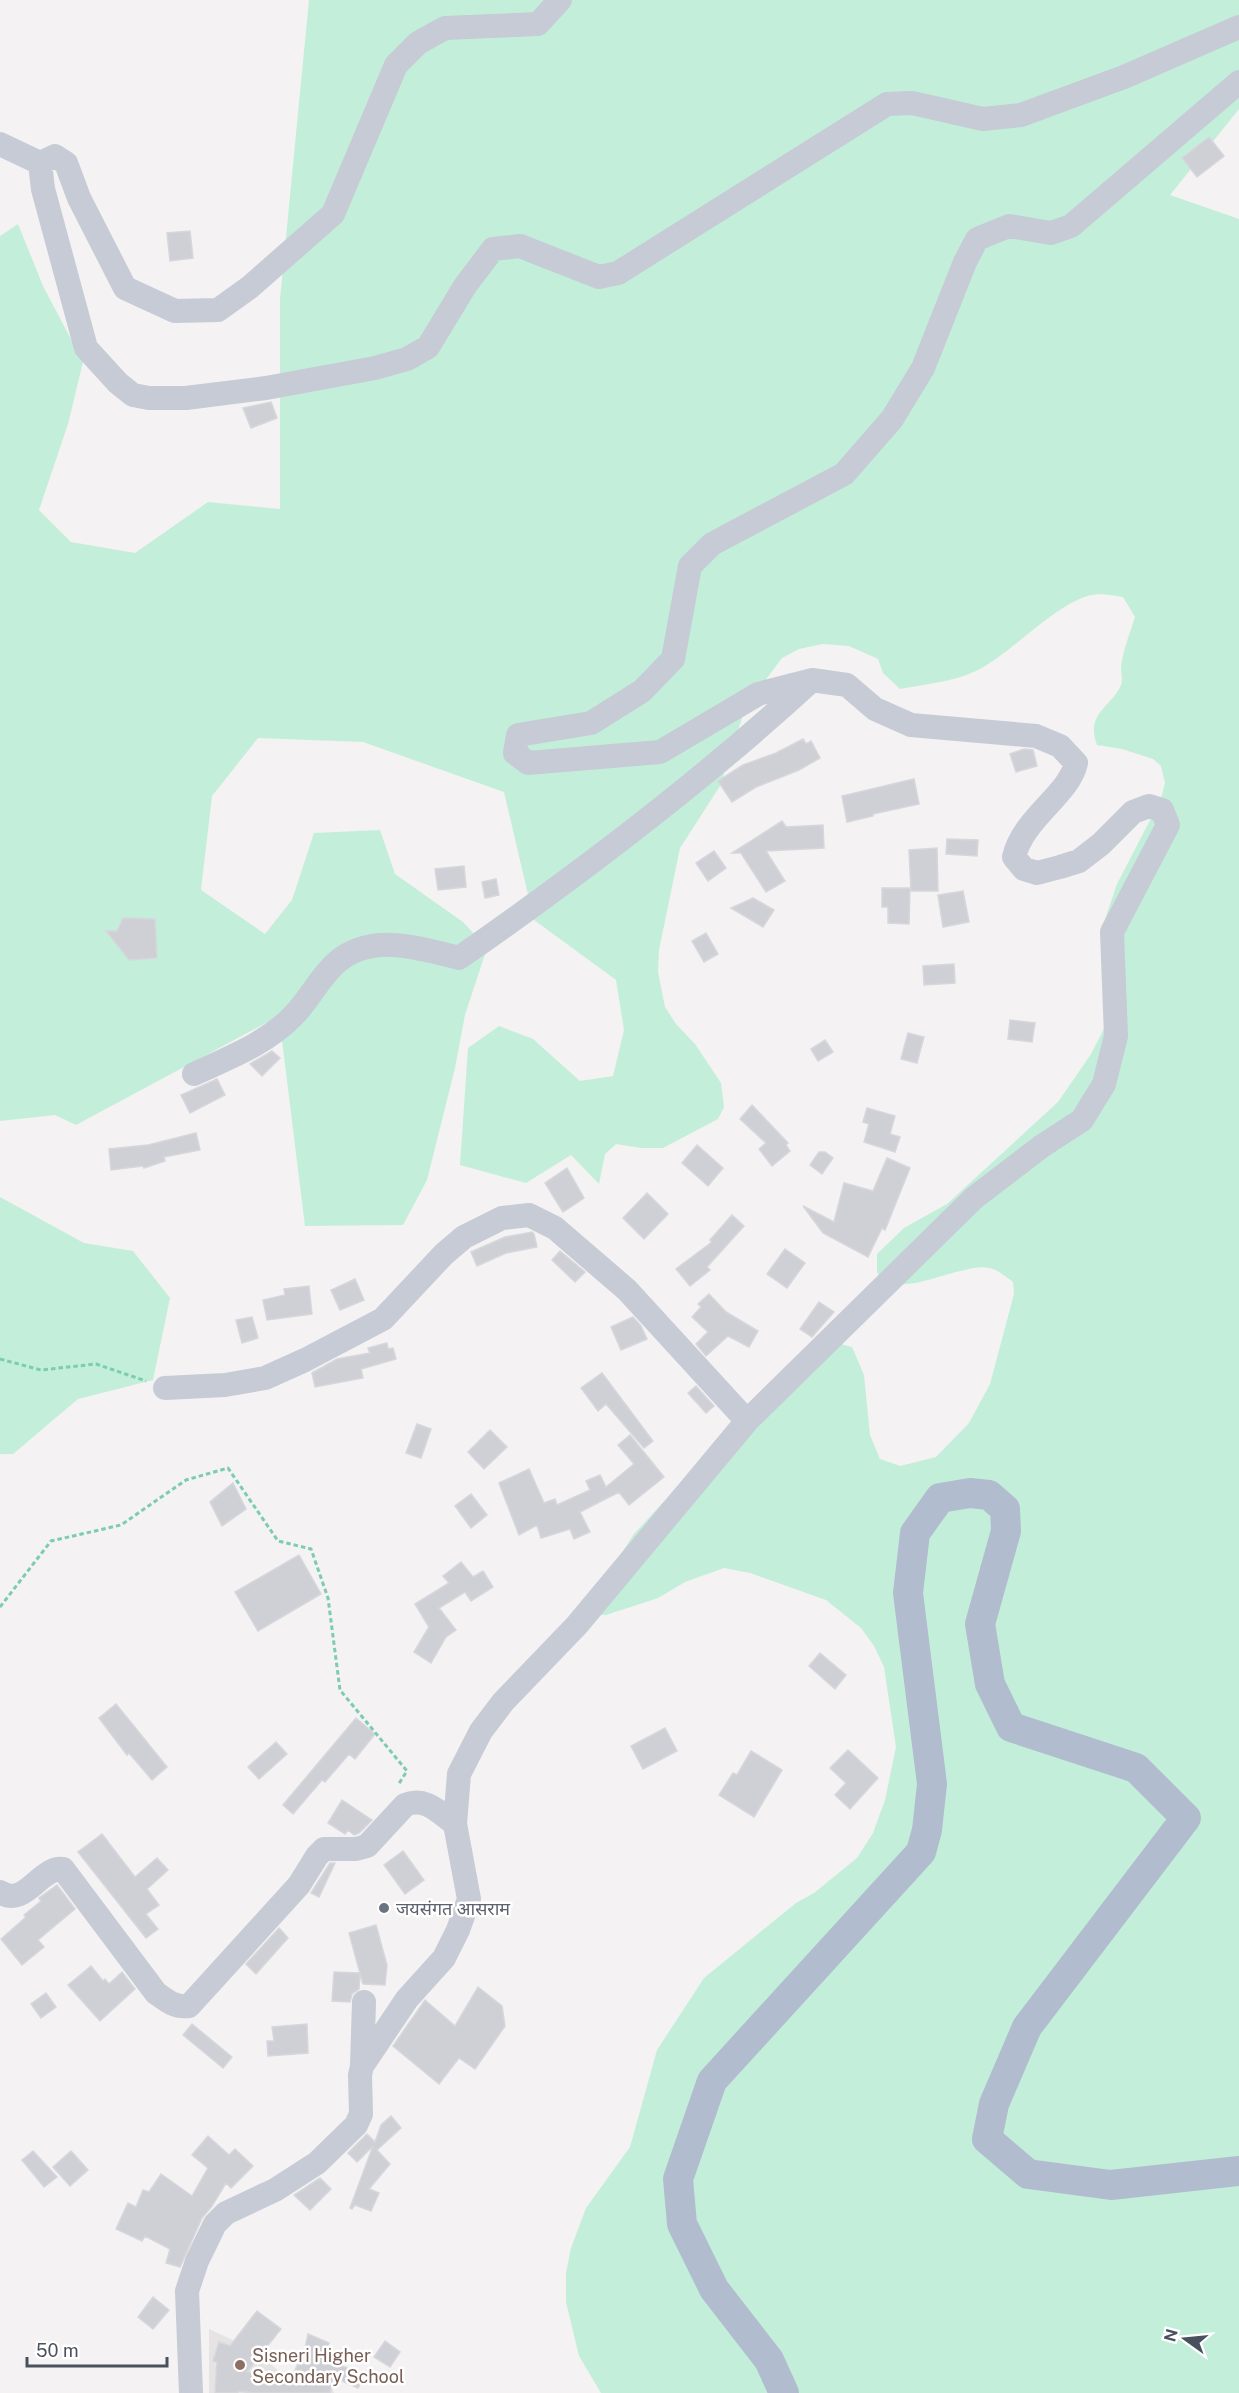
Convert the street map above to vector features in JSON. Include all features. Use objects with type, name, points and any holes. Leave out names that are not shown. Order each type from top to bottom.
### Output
[{"type":"main road","points":[[784,2393],[769,2360],[714,2289],[682,2224],[678,2179],[712,2081],[921,1852],[927,1830],[932,1784],[908,1593],[915,1533],[940,1498],[970,1492],[989,1496],[1005,1509],[1006,1531],[980,1624],[990,1684],[1011,1727],[1136,1768],[1186,1818],[1027,2027],[994,2104],[987,2139],[1028,2174],[1111,2185],[1239,2171]]},
{"type":"street","points":[[40,163],[55,156],[66,163],[80,198],[126,288],[175,310],[218,310],[250,287],[333,214],[396,65],[418,43],[445,28],[538,24],[560,0]]},
{"type":"street","points":[[40,163],[43,189],[86,348],[118,383],[133,395],[149,398],[186,398],[277,386],[375,368],[407,359],[428,347],[465,286],[493,249],[520,246],[599,277],[618,273],[887,104],[912,103],[983,119],[1021,115],[1124,77],[1239,27]]},
{"type":"street","points":[[362,2066],[407,1999],[444,1958],[458,1930],[469,1899],[455,1824],[459,1774],[481,1731],[503,1702],[577,1625],[747,1421],[974,1198],[1042,1146],[1083,1120],[1104,1084],[1116,1036],[1112,932],[1168,825],[1162,810],[1149,806],[1133,812],[1101,844],[1079,861],[1037,873],[1024,869],[1014,857],[1017,844],[1036,817],[1074,773],[1076,764],[1070,754],[1060,746],[1035,736],[911,725],[875,709],[847,685],[812,680],[758,694],[660,752],[528,763],[515,753],[518,735],[591,723],[642,691],[673,659],[690,566],[712,544],[844,474],[892,419],[923,368],[965,262],[977,239],[1009,226],[1052,233],[1071,226],[1239,82]]},
{"type":"street","points":[[0,144],[40,163]]},
{"type":"street","points":[[194,1074],[267,1039],[292,1017],[335,964],[350,952],[375,945],[403,945],[459,958],[579,872],[754,733],[812,680]]},
{"type":"street","points":[[165,1388],[225,1385],[265,1378],[305,1360],[383,1319],[444,1254],[464,1237],[502,1218],[529,1215],[555,1228],[627,1290],[747,1421]]},
{"type":"street","points":[[0,1892],[22,1894],[51,1872],[58,1868],[63,1869],[156,1993],[180,2007],[189,2006],[299,1885],[317,1856],[324,1850],[356,1849],[368,1846],[405,1805],[414,1801],[424,1802],[455,1824]]},
{"type":"street","points":[[191,2393],[187,2291],[197,2261],[215,2224],[226,2212],[275,2190],[317,2163],[356,2125],[361,2114],[360,2075],[364,2002]]},
{"type":"path","points":[[0,1359],[41,1370],[96,1364],[165,1388]]},
{"type":"path","points":[[0,1607],[51,1540],[121,1525],[186,1480],[228,1468],[278,1541],[311,1549],[328,1598],[340,1690],[407,1771],[397,1787]]},
{"type":"shaded area","name":"Sisneri Higher Secondary School","points":[[209,2329],[250,2348],[278,2370],[298,2380],[331,2385],[334,2393],[209,2393]]},
{"type":"green space","points":[[309,0],[1239,0],[1239,109],[1170,195],[1239,219],[1239,2393],[601,2393],[579,2356],[566,2302],[566,2273],[571,2248],[586,2208],[630,2147],[657,2050],[704,1978],[796,1903],[814,1893],[857,1858],[873,1833],[885,1800],[896,1747],[884,1667],[874,1646],[861,1628],[826,1600],[750,1573],[724,1568],[685,1582],[658,1598],[606,1615],[592,1615],[610,1571],[634,1534],[708,1453],[829,1341],[852,1347],[864,1375],[870,1435],[880,1459],[900,1466],[936,1457],[969,1423],[990,1384],[1014,1294],[1013,1282],[995,1270],[983,1267],[915,1283],[883,1282],[877,1272],[877,1254],[904,1228],[947,1204],[1058,1102],[1091,1054],[1107,1023],[1103,925],[1117,884],[1161,799],[1165,783],[1161,766],[1153,759],[1122,749],[1097,745],[1094,734],[1097,718],[1122,683],[1122,661],[1135,617],[1123,597],[1095,594],[1077,600],[976,671],[958,678],[929,684],[900,689],[883,673],[878,659],[849,646],[822,644],[799,649],[782,658],[746,706],[720,786],[680,848],[659,950],[658,972],[665,1007],[676,1024],[695,1044],[721,1083],[724,1107],[718,1119],[663,1148],[641,1148],[616,1144],[605,1154],[599,1184],[571,1155],[526,1183],[460,1165],[468,1048],[499,1026],[533,1039],[580,1081],[613,1076],[624,1030],[616,980],[534,920],[504,792],[363,742],[258,738],[212,796],[201,890],[265,934],[292,900],[314,833],[380,830],[395,874],[463,922],[487,948],[465,1015],[455,1068],[427,1180],[403,1225],[305,1226],[279,1016],[76,1125],[55,1115],[0,1121],[0,236],[18,224],[43,286],[83,362],[68,424],[39,510],[71,542],[135,553],[208,502],[280,509],[280,299]]},
{"type":"green space","points":[[0,1197],[84,1243],[133,1251],[170,1298],[153,1380],[78,1399],[13,1454],[0,1454]]},
{"type":"building","points":[[1209,137],[1224,156],[1197,177],[1182,158]]},
{"type":"building","points":[[190,231],[193,258],[170,261],[167,233]]},
{"type":"building","points":[[271,402],[277,418],[251,428],[243,408]]},
{"type":"building","points":[[803,739],[806,744],[811,741],[820,758],[799,770],[756,787],[732,802],[718,781],[743,765],[776,753]]},
{"type":"building","points":[[1024,749],[1033,750],[1037,766],[1016,772],[1010,754]]},
{"type":"building","points":[[914,779],[919,804],[847,822],[842,796]]},
{"type":"building","points":[[782,821],[786,827],[823,825],[824,848],[766,851],[785,881],[766,892],[741,853],[732,853]]},
{"type":"building","points":[[947,839],[978,840],[977,856],[946,854]]},
{"type":"building","points":[[937,848],[938,891],[911,891],[909,850]]},
{"type":"building","points":[[714,851],[726,868],[708,881],[696,863]]},
{"type":"building","points":[[464,866],[466,887],[438,890],[435,869]]},
{"type":"building","points":[[496,879],[499,895],[485,898],[482,882]]},
{"type":"building","points":[[882,888],[910,888],[909,924],[888,923],[888,907],[882,907]]},
{"type":"building","points":[[963,891],[969,922],[943,927],[938,895]]},
{"type":"building","points":[[753,898],[774,910],[763,927],[731,908]]},
{"type":"building","points":[[123,918],[155,919],[157,958],[129,960],[106,931],[117,931]]},
{"type":"building","points":[[706,933],[718,954],[704,962],[692,941]]},
{"type":"building","points":[[954,964],[955,983],[924,985],[923,966]]},
{"type":"building","points":[[1010,1020],[1035,1023],[1032,1042],[1008,1039]]},
{"type":"building","points":[[908,1033],[924,1037],[917,1063],[901,1059]]},
{"type":"building","points":[[825,1040],[833,1052],[818,1061],[811,1049]]},
{"type":"building","points":[[272,1051],[280,1058],[262,1076],[250,1064]]},
{"type":"building","points":[[217,1079],[225,1095],[190,1113],[181,1095]]},
{"type":"building","points":[[752,1105],[788,1143],[786,1145],[790,1151],[772,1166],[759,1149],[766,1143],[740,1119]]},
{"type":"building","points":[[867,1108],[895,1116],[890,1134],[900,1137],[895,1152],[864,1142],[869,1124],[863,1122]]},
{"type":"building","points":[[196,1133],[200,1150],[164,1157],[165,1161],[144,1168],[143,1166],[111,1170],[109,1149],[148,1145]]},
{"type":"building","points":[[697,1145],[723,1168],[708,1186],[682,1163]]},
{"type":"building","points":[[819,1152],[825,1152],[833,1158],[822,1174],[810,1165]]},
{"type":"building","points":[[887,1158],[910,1168],[885,1230],[882,1228],[868,1257],[823,1233],[803,1206],[834,1222],[844,1183],[873,1191]]},
{"type":"building","points":[[567,1168],[584,1198],[563,1212],[545,1183]]},
{"type":"building","points":[[647,1193],[668,1214],[644,1239],[623,1218]]},
{"type":"building","points":[[732,1215],[744,1226],[707,1267],[710,1270],[690,1286],[676,1269],[712,1242],[710,1240]]},
{"type":"building","points":[[532,1232],[537,1247],[506,1253],[477,1266],[471,1252],[505,1237]]},
{"type":"building","points":[[785,1249],[805,1263],[787,1288],[767,1274]]},
{"type":"building","points":[[560,1251],[585,1272],[575,1282],[552,1260]]},
{"type":"building","points":[[355,1279],[364,1300],[340,1310],[331,1290]]},
{"type":"building","points":[[309,1286],[312,1314],[267,1320],[263,1300],[285,1295],[284,1289]]},
{"type":"building","points":[[709,1294],[726,1312],[758,1331],[749,1347],[728,1336],[706,1356],[696,1344],[708,1332],[692,1317],[701,1307],[698,1304]]},
{"type":"building","points":[[819,1302],[834,1312],[812,1337],[800,1329]]},
{"type":"building","points":[[252,1317],[258,1338],[242,1343],[236,1320]]},
{"type":"building","points":[[633,1317],[641,1326],[647,1339],[621,1350],[611,1327]]},
{"type":"building","points":[[387,1343],[388,1349],[393,1348],[396,1359],[361,1369],[363,1378],[315,1387],[312,1373],[337,1359],[370,1353],[368,1348]]},
{"type":"building","points":[[602,1373],[653,1441],[644,1448],[606,1404],[598,1411],[581,1388]]},
{"type":"building","points":[[696,1386],[714,1406],[706,1413],[688,1393]]},
{"type":"building","points":[[417,1424],[431,1429],[421,1458],[406,1453]]},
{"type":"building","points":[[490,1430],[507,1447],[484,1469],[468,1452]]},
{"type":"building","points":[[630,1435],[664,1477],[629,1505],[619,1492],[580,1512],[590,1532],[574,1539],[570,1529],[541,1538],[537,1525],[519,1535],[499,1483],[529,1469],[544,1503],[555,1499],[557,1505],[590,1490],[586,1481],[600,1475],[606,1487],[634,1464],[618,1445]]},
{"type":"building","points":[[233,1483],[246,1509],[222,1526],[210,1502]]},
{"type":"building","points":[[471,1494],[487,1515],[471,1528],[455,1506]]},
{"type":"building","points":[[299,1555],[321,1594],[258,1631],[235,1592]]},
{"type":"building","points":[[461,1562],[473,1577],[483,1571],[493,1587],[471,1601],[465,1592],[439,1608],[456,1630],[446,1637],[431,1663],[414,1652],[429,1627],[415,1604],[449,1583],[443,1576]]},
{"type":"building","points":[[820,1653],[846,1675],[835,1689],[809,1666]]},
{"type":"building","points":[[116,1704],[167,1767],[152,1780],[129,1753],[127,1755],[99,1718]]},
{"type":"building","points":[[356,1718],[375,1734],[355,1759],[349,1754],[325,1782],[322,1780],[293,1814],[283,1805]]},
{"type":"building","points":[[665,1728],[677,1751],[643,1769],[631,1746]]},
{"type":"building","points":[[276,1742],[287,1754],[259,1779],[248,1767]]},
{"type":"building","points":[[848,1750],[878,1778],[850,1809],[835,1795],[846,1783],[830,1768]]},
{"type":"building","points":[[751,1751],[782,1770],[754,1817],[719,1795],[733,1773],[737,1775]]},
{"type":"building","points":[[342,1800],[372,1820],[359,1833],[354,1835],[348,1830],[345,1834],[328,1823]]},
{"type":"building","points":[[102,1834],[135,1877],[157,1858],[168,1870],[147,1889],[159,1905],[146,1914],[158,1929],[146,1938],[78,1852]]},
{"type":"building","points":[[403,1851],[424,1880],[405,1894],[384,1865]]},
{"type":"building","points":[[330,1863],[335,1863],[319,1897],[311,1893]]},
{"type":"building","points":[[57,1885],[75,1909],[38,1940],[44,1947],[22,1965],[1,1939],[41,1901],[39,1898]]},
{"type":"building","points":[[376,1925],[387,1965],[385,1985],[363,1984],[360,1974],[359,1989],[352,1994],[350,2002],[332,2001],[334,1972],[360,1973],[349,1933]]},
{"type":"building","points":[[279,1928],[288,1938],[256,1974],[246,1964]]},
{"type":"building","points":[[91,1966],[103,1981],[105,1979],[109,1984],[122,1972],[135,1989],[100,2021],[68,1985]]},
{"type":"building","points":[[478,1987],[502,2006],[505,2026],[475,2069],[459,2058],[439,2084],[393,2046],[425,2000],[455,2026]]},
{"type":"building","points":[[46,1993],[56,2007],[41,2018],[31,2004]]},
{"type":"building","points":[[192,2024],[232,2057],[223,2068],[183,2035]]},
{"type":"building","points":[[307,2024],[308,2053],[268,2056],[267,2041],[274,2041],[272,2027]]},
{"type":"building","points":[[391,2116],[401,2128],[377,2150],[390,2164],[369,2189],[379,2193],[371,2211],[355,2205],[352,2209],[350,2208],[373,2146],[357,2162],[348,2153],[367,2134],[375,2142],[381,2125]]},
{"type":"building","points":[[208,2136],[229,2155],[235,2149],[253,2166],[231,2188],[226,2183],[202,2218],[180,2267],[166,2263],[170,2249],[145,2236],[142,2241],[116,2229],[128,2203],[136,2207],[143,2190],[149,2192],[161,2174],[192,2196],[208,2168],[192,2155]]},
{"type":"building","points":[[33,2151],[57,2177],[44,2187],[22,2160]]},
{"type":"building","points":[[71,2151],[88,2170],[70,2186],[53,2167]]},
{"type":"building","points":[[320,2178],[331,2189],[310,2210],[294,2195]]},
{"type":"building","points":[[153,2297],[169,2310],[153,2329],[138,2317]]},
{"type":"building","points":[[257,2311],[281,2329],[247,2372],[291,2379],[305,2348],[308,2334],[329,2343],[324,2357],[364,2376],[358,2388],[333,2377],[330,2393],[238,2391],[238,2393],[215,2393],[217,2362],[213,2361],[219,2342],[230,2346]]},
{"type":"building","points":[[385,2341],[400,2352],[390,2367],[374,2357]]},
{"type":"place","name":"जयसंगत आसराम","points":[[384,1908]]},
{"type":"place","name":"Sisneri Higher Secondary School","points":[[240,2365]]}]
